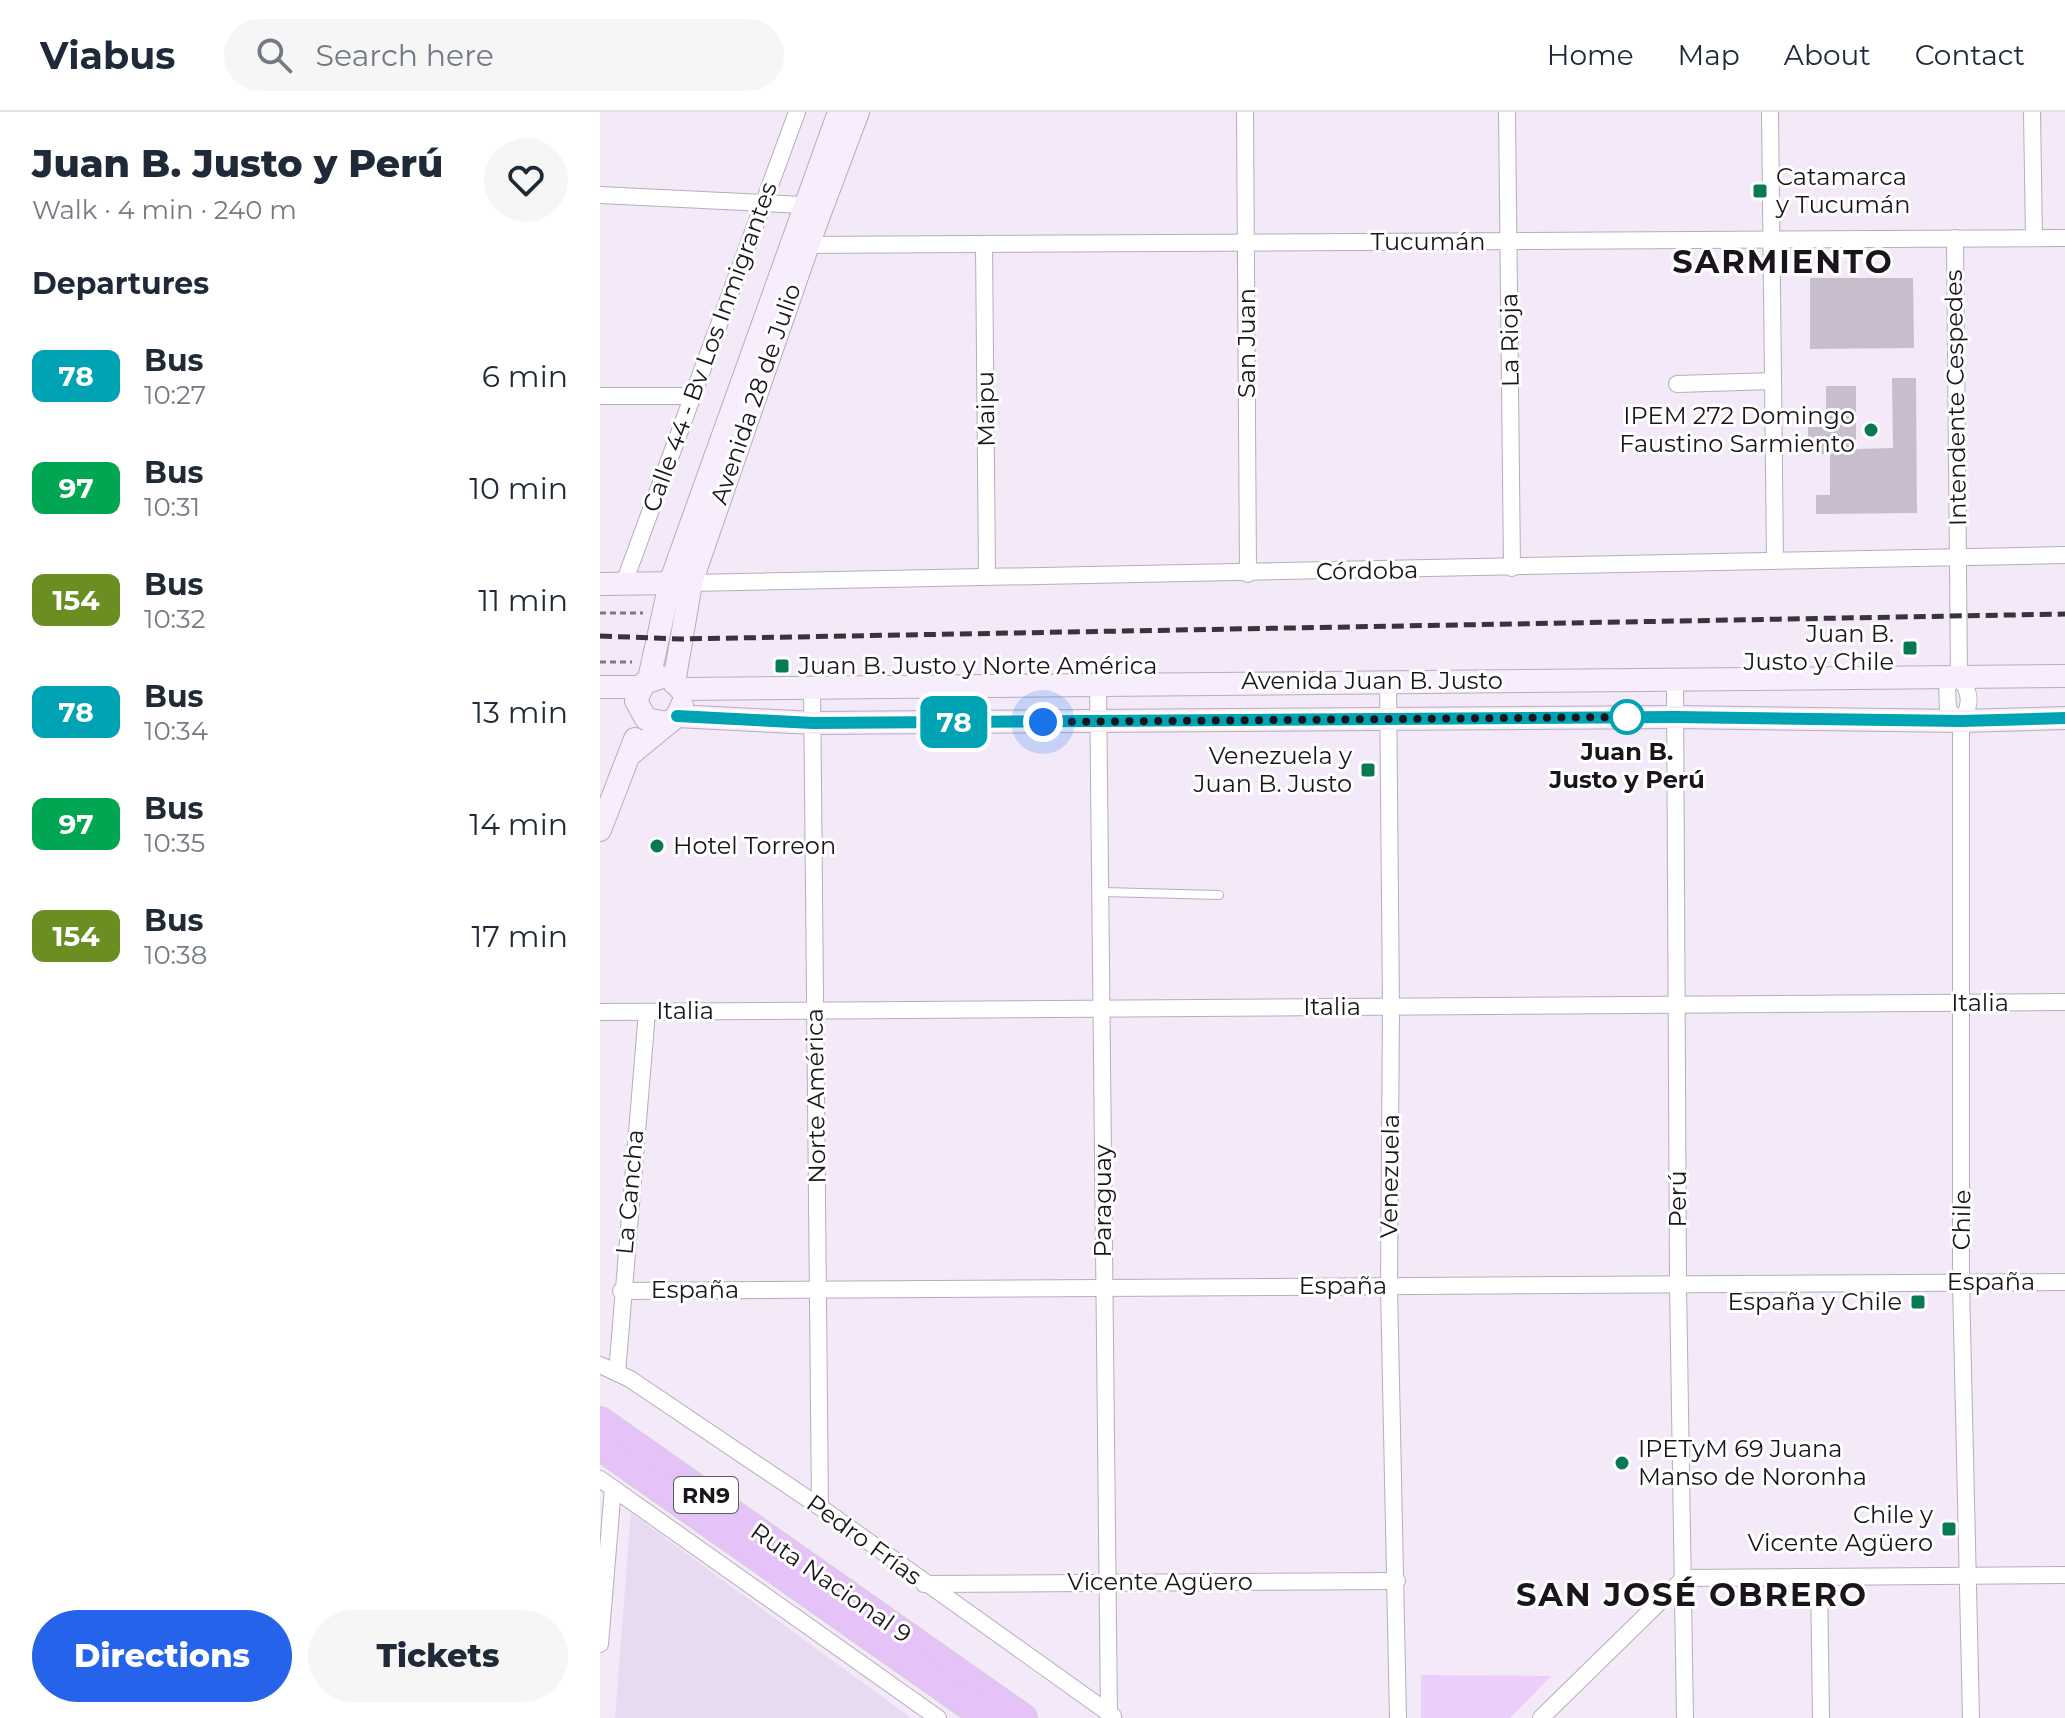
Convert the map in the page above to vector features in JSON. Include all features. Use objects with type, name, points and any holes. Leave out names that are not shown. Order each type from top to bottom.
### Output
[{"type":"highway","name":"Ruta Nacional 9","points":[[600,1421],[1023,1718]]},
{"type":"highway","name":"Ruta Nacional 9","points":[[600,1446],[987,1718]]},
{"type":"main road","name":"Avenida 28 de Julio","points":[[800,246],[803,205],[839,112]]},
{"type":"main road","name":"Avenida 28 de Julio","points":[[600,830],[632,753],[662,613],[680,583],[800,246],[858,112]]},
{"type":"main road","name":"Avenida 28 de Julio","points":[[677,686],[680,583]]},
{"type":"main road","points":[[600,584],[680,583]]},
{"type":"main road","name":"Avenida Juan B. Justo","points":[[677,686],[2065,676]]},
{"type":"main road","points":[[600,700],[644,689],[662,677],[677,686],[683,703],[672,720],[632,753]]},
{"type":"main road","points":[[600,687],[644,689]]},
{"type":"main road","points":[[644,689],[652,723],[672,720]]},
{"type":"main road","name":"Avenida Juan B. Justo","points":[[672,720],[813,723],[1388,718],[1675,717],[1961,721],[2065,718]]},
{"type":"street","name":"Calle 44 - Bv Los Inmigrantes","points":[[624,583],[797,112]]},
{"type":"street","name":"San Juan","points":[[1245,112],[1248,574]]},
{"type":"street","name":"La Rioja","points":[[1507,112],[1512,568]]},
{"type":"street","points":[[1770,112],[1775,560]]},
{"type":"street","points":[[2032,112],[2034,238]]},
{"type":"street","points":[[600,195],[803,205]]},
{"type":"street","name":"Intendente Cespedes","points":[[1955,238],[1958,558]]},
{"type":"street","name":"Tucumán","points":[[800,246],[2065,238]]},
{"type":"street","name":"Maipu","points":[[984,244],[987,575]]},
{"type":"street","points":[[1677,384],[1773,381]]},
{"type":"street","points":[[600,396],[692,396]]},
{"type":"street","name":"Córdoba","points":[[680,583],[987,575],[1248,574],[2065,555]]},
{"type":"street","name":"Chile","points":[[1958,558],[1959,677],[1969,689],[1968,710],[1961,721],[1964,1003],[1961,1282],[1971,1718]]},
{"type":"street","name":"Perú","points":[[1675,679],[1678,1285],[1685,1718]]},
{"type":"street","name":"Venezuela","points":[[1388,681],[1391,1007],[1389,1286],[1398,1718]]},
{"type":"street","name":"Paraguay","points":[[1098,683],[1104,1009],[1103,1287],[1111,1716]]},
{"type":"street","name":"Norte América","points":[[812,685],[820,1507]]},
{"type":"street","name":"Italia","points":[[600,1012],[2065,1002]]},
{"type":"street","name":"La Cancha","points":[[617,1373],[621,1291],[647,1012]]},
{"type":"street","name":"España","points":[[621,1291],[2065,1282]]},
{"type":"street","name":"Pedro Frías","points":[[600,1365],[617,1373],[820,1507],[1111,1716]]},
{"type":"street","points":[[600,1644],[607,1484]]},
{"type":"street","points":[[607,1484],[938,1718]]},
{"type":"street","points":[[1541,1718],[1684,1578],[2065,1575]]},
{"type":"street","points":[[1819,1577],[1821,1718]]},
{"type":"street","name":"Vicente Agüero","points":[[924,1584],[1397,1581]]},
{"type":"lane","points":[[1103,892],[1219,895]]},
{"type":"path","points":[[600,613],[662,613]]},
{"type":"path","points":[[600,662],[644,689]]},
{"type":"shaded area","points":[[631,1513],[911,1718],[615,1718]]},
{"type":"shaded area","points":[[1421,1675],[1551,1676],[1510,1718],[1421,1718]]},
{"type":"building","points":[[1810,278],[1913,278],[1914,348],[1810,349]]},
{"type":"building","points":[[1892,378],[1916,378],[1917,513],[1816,514],[1816,495],[1830,495],[1830,454],[1808,454],[1808,427],[1826,427],[1826,386],[1856,386],[1856,449],[1893,448]]},
{"type":"railway","points":[[600,636],[681,639],[2065,614]]},
{"type":"bus line","name":"78","points":[[677,716],[813,723],[1388,718],[1675,717],[1961,721],[2065,718]]},
{"type":"place","name":"Catamarca y Tucumán","points":[[1760,191]]},
{"type":"place","name":"IPEM 272 Domingo Faustino Sarmiento","points":[[1871,430]]},
{"type":"place","name":"Juan B. Justo y Chile","points":[[1910,648]]},
{"type":"place","name":"Juan B. Justo y Norte América","points":[[782,666]]},
{"type":"place","name":"Juan B. Justo y Perú","points":[[1627,717]]},
{"type":"place","name":"Venezuela y Juan B. Justo","points":[[1368,770]]},
{"type":"place","name":"Hotel Torreon","points":[[657,846]]},
{"type":"place","name":"España y Chile","points":[[1918,1302]]},
{"type":"place","name":"IPETyM 69 Juana Manso de Noronha","points":[[1622,1463]]},
{"type":"place","name":"Chile y Vicente Agüero","points":[[1949,1529]]},
{"type":"district","name":"SARMIENTO","points":[[1783,262]]},
{"type":"district","name":"SAN JOSÉ OBRERO","points":[[1692,1595]]},
{"type":"route","points":[[1043,722],[1627,717]]}]
